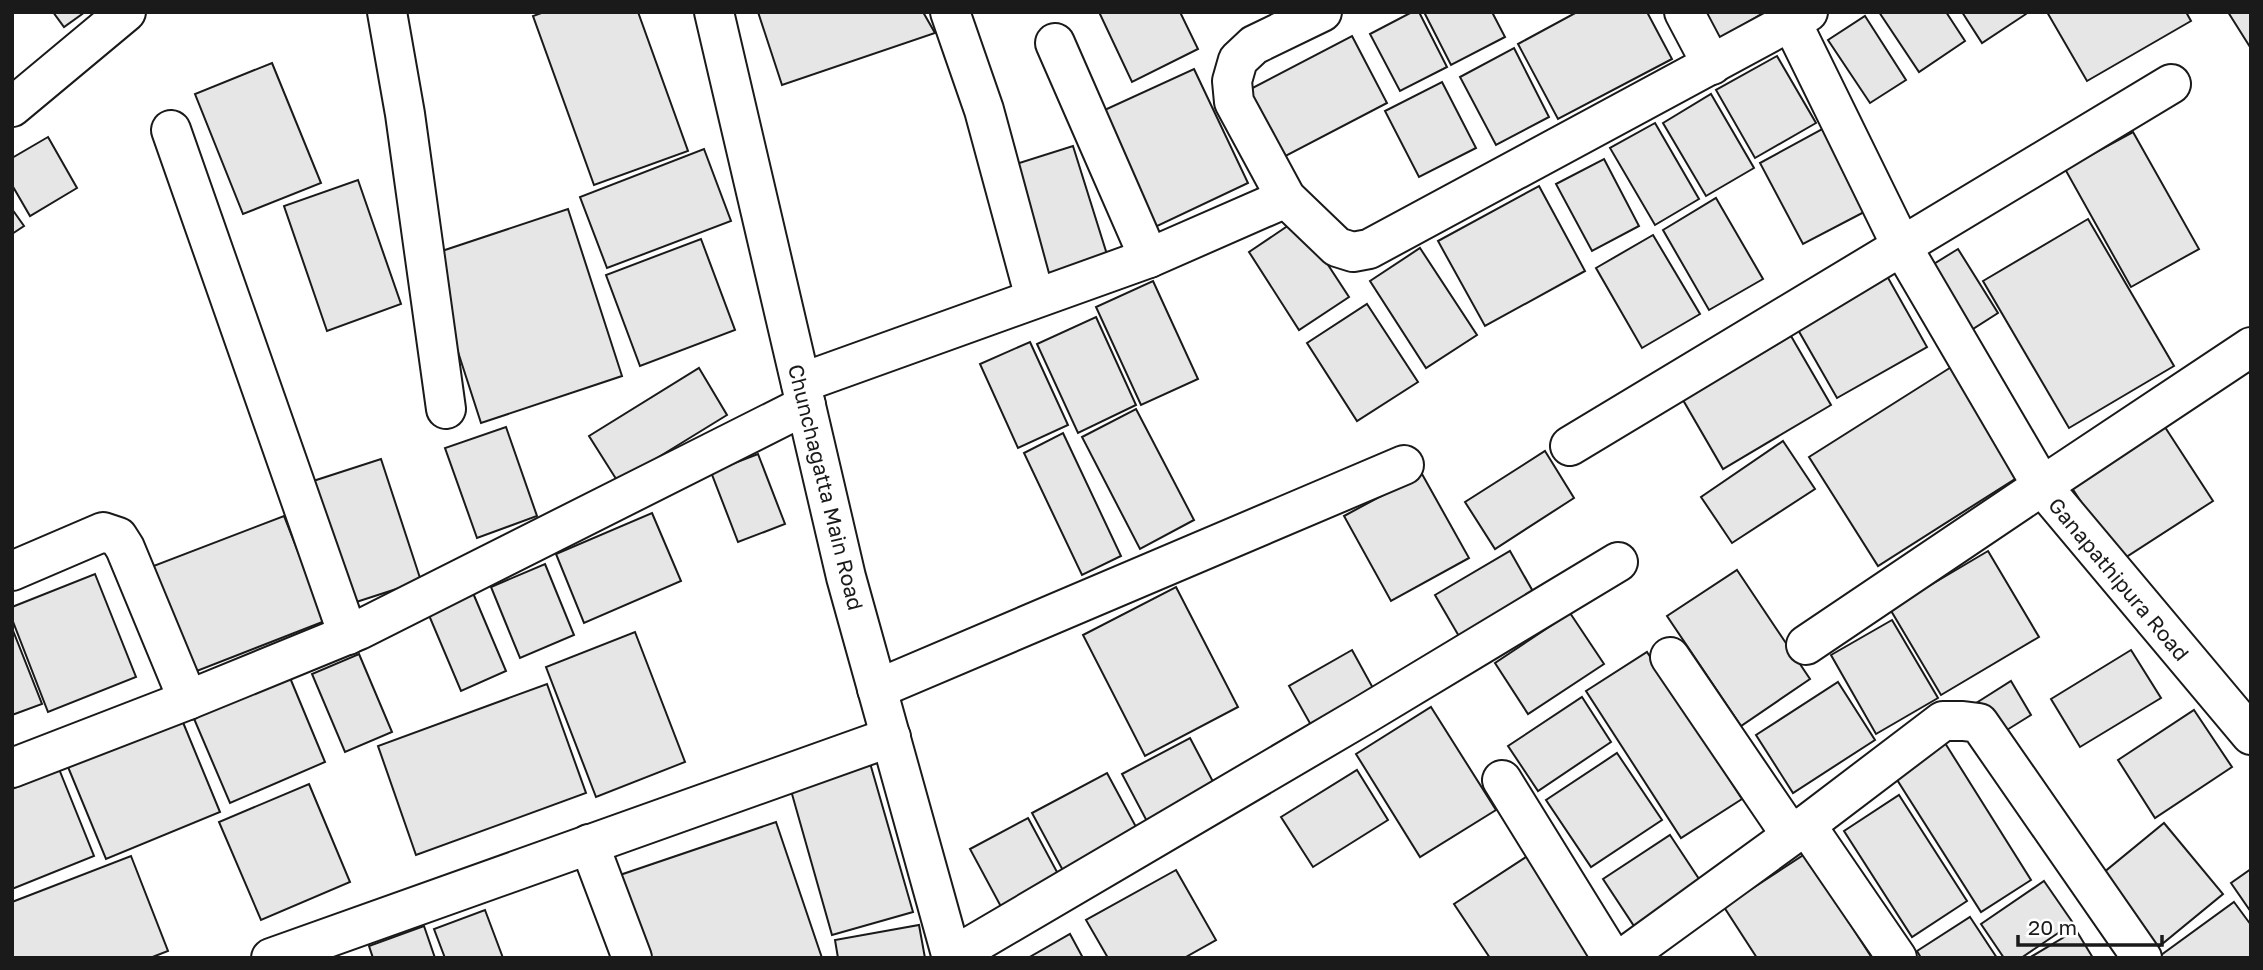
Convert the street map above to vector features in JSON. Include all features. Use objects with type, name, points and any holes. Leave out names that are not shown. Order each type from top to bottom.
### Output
[{"type":"street","points":[[12,107],[126,12]]},
{"type":"street","points":[[387,12],[405,114],[446,409]]},
{"type":"street","name":"Chunchagatta Main Road","points":[[714,12],[846,577],[952,958]]},
{"type":"street","points":[[950,12],[984,110],[1035,298]]},
{"type":"street","points":[[1321,12],[1254,45],[1238,60],[1231,81],[1234,102],[1286,198],[1337,247],[1353,252],[1369,249],[1800,17],[1901,245],[2042,486],[1806,645]]},
{"type":"street","points":[[1684,12],[1713,65]]},
{"type":"street","points":[[1055,43],[1149,258]]},
{"type":"street","points":[[1570,446],[2171,84]]},
{"type":"street","points":[[171,130],[348,635]]},
{"type":"street","points":[[12,768],[348,635],[804,394],[1035,298],[1149,258],[1286,198]]},
{"type":"street","name":"Ganapathipura Road","points":[[2251,347],[2042,486],[2251,735]]},
{"type":"street","points":[[877,690],[1404,465]]},
{"type":"street","points":[[12,570],[103,532],[118,537],[188,700]]},
{"type":"street","points":[[952,958],[1618,562]]},
{"type":"street","points":[[1670,657],[1897,958]]},
{"type":"street","points":[[1623,958],[1943,721],[1979,723],[2142,958]]},
{"type":"street","points":[[271,958],[891,737]]},
{"type":"street","points":[[1502,780],[1612,958]]},
{"type":"street","points":[[589,844],[632,958]]},
{"type":"building","points":[[53,12],[85,12],[64,27]]},
{"type":"building","points":[[544,12],[638,12],[688,151],[594,185],[533,16]]},
{"type":"building","points":[[758,12],[923,12],[935,33],[782,85]]},
{"type":"building","points":[[1099,12],[1180,12],[1198,49],[1132,82]]},
{"type":"building","points":[[1412,12],[1419,12],[1447,67],[1400,91],[1370,34]]},
{"type":"building","points":[[1424,12],[1492,12],[1505,37],[1451,65]]},
{"type":"building","points":[[1577,12],[1647,12],[1672,59],[1558,119],[1518,44]]},
{"type":"building","points":[[1698,12],[1765,12],[1715,41]]},
{"type":"building","points":[[1879,12],[1946,12],[1965,41],[1919,72]]},
{"type":"building","points":[[1962,12],[2025,12],[2026,14],[1982,43]]},
{"type":"building","points":[[2047,12],[2186,12],[2191,21],[2087,81]]},
{"type":"building","points":[[2228,12],[2251,12],[2250,47]]},
{"type":"building","points":[[1865,16],[1906,80],[1870,103],[1828,40]]},
{"type":"building","points":[[1352,36],[1387,103],[1276,161],[1241,94]]},
{"type":"building","points":[[1514,48],[1549,117],[1496,145],[1460,77]]},
{"type":"building","points":[[1777,56],[1816,123],[1755,158],[1716,90]]},
{"type":"building","points":[[272,63],[321,183],[243,214],[195,94]]},
{"type":"building","points":[[1194,69],[1248,183],[1153,228],[1098,113]]},
{"type":"building","points":[[1442,82],[1476,148],[1419,177],[1385,111]]},
{"type":"building","points":[[1711,94],[1754,168],[1706,196],[1663,123]]},
{"type":"building","points":[[1655,123],[1699,199],[1655,225],[1610,148]]},
{"type":"building","points":[[1824,128],[1868,210],[1803,244],[1760,163]]},
{"type":"building","points":[[2133,132],[2199,249],[2131,287],[2065,169]]},
{"type":"building","points":[[48,137],[77,188],[30,216],[12,185],[12,158]]},
{"type":"building","points":[[1073,146],[1110,264],[1051,282],[1016,164]]},
{"type":"building","points":[[704,149],[731,221],[607,268],[580,197]]},
{"type":"building","points":[[1604,159],[1639,226],[1592,251],[1556,184]]},
{"type":"building","points":[[358,180],[401,304],[327,331],[284,206]]},
{"type":"building","points":[[1539,186],[1585,271],[1485,326],[1438,241]]},
{"type":"building","points":[[1716,198],[1763,279],[1709,310],[1663,230]]},
{"type":"building","points":[[12,209],[24,226],[12,234]]},
{"type":"building","points":[[568,209],[622,376],[481,423],[427,256]]},
{"type":"building","points":[[1298,219],[1349,297],[1299,330],[1249,252]]},
{"type":"building","points":[[2088,219],[2174,366],[2069,428],[1983,281]]},
{"type":"building","points":[[1653,235],[1700,314],[1642,348],[1596,268]]},
{"type":"building","points":[[701,239],[735,330],[640,366],[606,275]]},
{"type":"building","points":[[1420,248],[1477,335],[1426,368],[1370,281]]},
{"type":"building","points":[[1958,249],[1998,313],[1965,334],[1924,270]]},
{"type":"building","points":[[1887,276],[1927,347],[1837,398],[1797,328]]},
{"type":"building","points":[[1153,281],[1198,379],[1141,405],[1096,307]]},
{"type":"building","points":[[1367,304],[1418,382],[1357,421],[1307,343]]},
{"type":"building","points":[[1096,317],[1136,405],[1078,433],[1037,344]]},
{"type":"building","points":[[1791,336],[1831,405],[1723,469],[1683,400]]},
{"type":"building","points":[[1030,342],[1068,425],[1018,448],[980,364]]},
{"type":"building","points":[[1956,364],[2026,472],[1878,566],[1809,457]]},
{"type":"building","points":[[699,368],[727,415],[618,482],[589,436]]},
{"type":"building","points":[[1136,409],[1194,520],[1140,549],[1082,437]]},
{"type":"building","points":[[2161,421],[2213,501],[2120,561],[2068,482]]},
{"type":"building","points":[[506,427],[537,516],[477,538],[445,448]]},
{"type":"building","points":[[1063,433],[1121,556],[1082,575],[1024,453]]},
{"type":"building","points":[[1783,441],[1815,489],[1732,543],[1701,497]]},
{"type":"building","points":[[1545,451],[1574,498],[1495,549],[1465,502]]},
{"type":"building","points":[[758,454],[785,524],[738,542],[711,472]]},
{"type":"building","points":[[381,459],[421,581],[344,606],[304,484]]},
{"type":"building","points":[[1422,474],[1469,558],[1391,601],[1344,516]]},
{"type":"building","points":[[652,513],[681,581],[584,623],[556,554]]},
{"type":"building","points":[[284,516],[325,621],[184,676],[143,570]]},
{"type":"building","points":[[1510,551],[1535,595],[1460,638],[1435,595]]},
{"type":"building","points":[[1988,551],[2039,637],[1941,695],[1890,609]]},
{"type":"building","points":[[545,564],[574,635],[520,658],[491,587]]},
{"type":"building","points":[[1737,570],[1810,679],[1741,726],[1667,616]]},
{"type":"building","points":[[95,574],[136,677],[48,712],[12,619],[12,607]]},
{"type":"building","points":[[1176,587],[1238,707],[1145,756],[1083,635]]},
{"type":"building","points":[[473,593],[506,671],[461,691],[428,613]]},
{"type":"building","points":[[1570,613],[1604,664],[1528,714],[1495,663]]},
{"type":"building","points":[[1892,620],[1938,698],[1876,734],[1831,655]]},
{"type":"building","points":[[12,628],[42,704],[12,715]]},
{"type":"building","points":[[635,632],[685,762],[596,797],[546,667]]},
{"type":"building","points":[[1352,650],[1379,699],[1316,734],[1289,686]]},
{"type":"building","points":[[2131,650],[2161,698],[2080,747],[2051,699]]},
{"type":"building","points":[[1647,652],[1742,799],[1681,838],[1586,691]]},
{"type":"building","points":[[359,654],[392,732],[345,752],[312,674]]},
{"type":"building","points":[[288,673],[325,762],[230,803],[192,714]]},
{"type":"building","points":[[2011,681],[2031,715],[1994,738],[1973,705]]},
{"type":"building","points":[[1838,682],[1875,740],[1793,793],[1756,735]]},
{"type":"building","points":[[547,684],[586,793],[416,855],[378,746]]},
{"type":"building","points":[[1582,697],[1611,742],[1538,791],[1508,746]]},
{"type":"building","points":[[1431,707],[1496,810],[1420,857],[1356,754]]},
{"type":"building","points":[[2194,710],[2232,767],[2155,818],[2118,760]]},
{"type":"building","points":[[182,720],[220,812],[106,859],[68,767]]},
{"type":"building","points":[[1190,738],[1219,793],[1151,829],[1122,774]]},
{"type":"building","points":[[1945,743],[2031,880],[1981,912],[1894,775]]},
{"type":"building","points":[[1617,753],[1662,820],[1591,867],[1546,800]]},
{"type":"building","points":[[870,763],[913,912],[832,935],[790,787]]},
{"type":"building","points":[[59,769],[94,856],[12,889],[12,789]]},
{"type":"building","points":[[1357,770],[1388,820],[1313,867],[1281,817]]},
{"type":"building","points":[[1107,773],[1142,838],[1067,878],[1032,813]]},
{"type":"building","points":[[309,784],[350,882],[261,920],[219,822]]},
{"type":"building","points":[[1899,795],[1967,901],[1912,937],[1844,831]]},
{"type":"building","points":[[1028,818],[1064,885],[1006,916],[970,849]]},
{"type":"building","points":[[776,822],[822,958],[644,958],[617,876]]},
{"type":"building","points":[[2164,823],[2223,894],[2156,949],[2097,878]]},
{"type":"building","points":[[1670,835],[1701,882],[1634,926],[1603,879]]},
{"type":"building","points":[[1805,854],[1872,958],[1757,958],[1724,907]]},
{"type":"building","points":[[1529,855],[1592,958],[1490,958],[1454,904]]},
{"type":"building","points":[[131,856],[168,951],[150,958],[12,958],[12,902]]},
{"type":"building","points":[[2251,869],[2251,912],[2231,883]]},
{"type":"building","points":[[1176,870],[1216,940],[1184,958],[1108,958],[1086,920]]},
{"type":"building","points":[[2044,881],[2073,923],[2021,958],[2004,958],[1981,924]]},
{"type":"building","points":[[2234,902],[2251,925],[2251,958],[2157,958]]},
{"type":"building","points":[[485,910],[503,958],[445,958],[434,929]]},
{"type":"building","points":[[1970,917],[1997,958],[1921,958],[1917,951]]},
{"type":"building","points":[[919,925],[925,958],[838,958],[835,940]]},
{"type":"building","points":[[424,926],[435,958],[373,958],[369,946]]},
{"type":"building","points":[[2076,930],[2093,958],[2029,958]]},
{"type":"building","points":[[1070,934],[1083,958],[1028,958]]}]
